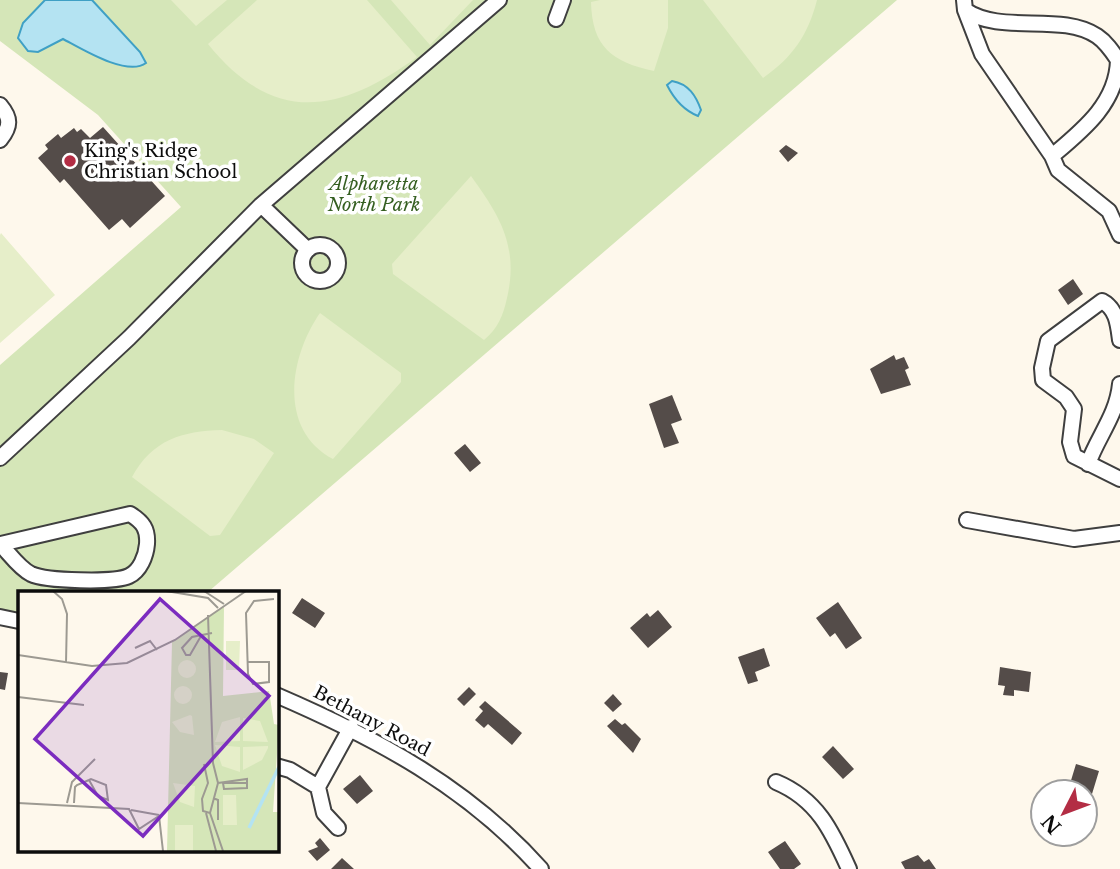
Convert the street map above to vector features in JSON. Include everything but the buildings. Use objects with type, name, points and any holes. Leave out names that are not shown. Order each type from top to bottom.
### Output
[{"type":"street","points":[[0,458],[129,338],[261,205],[499,0]]},
{"type":"street","points":[[556,19],[563,0]]},
{"type":"street","points":[[965,5],[978,19],[1070,27],[1095,34],[1118,60],[1118,74],[1102,110],[1052,156]]},
{"type":"street","points":[[965,5],[982,54],[1052,156],[1058,170],[1109,211],[1120,235]]},
{"type":"street","points":[[0,105],[9,117],[9,128],[0,139]]},
{"type":"street","points":[[261,205],[308,250]]},
{"type":"street","points":[[1120,340],[1118,321],[1110,305],[1102,301],[1048,341],[1042,368],[1043,380],[1066,397],[1074,409],[1070,442],[1074,456],[1120,479]]},
{"type":"street","points":[[1088,464],[1097,437],[1112,418],[1120,384]]},
{"type":"street","points":[[130,514],[141,521],[148,534],[147,553],[138,570],[128,577],[106,580],[41,577],[30,573],[0,544],[130,514]]},
{"type":"street","points":[[967,520],[1074,539],[1120,533]]},
{"type":"street","points":[[0,617],[18,621]]},
{"type":"street","name":"Bethany Road","points":[[278,696],[351,727],[409,759],[446,784],[506,834],[541,869]]},
{"type":"street","points":[[338,828],[324,813],[318,787],[351,727]]},
{"type":"street","points":[[278,767],[290,770],[318,787]]},
{"type":"street","points":[[776,782],[793,789],[816,808],[828,824],[849,869]]},
{"type":"green space","name":"Alpharetta North Park","points":[[0,0],[897,0],[209,591],[18,591],[18,622],[0,618],[0,365],[181,207],[98,115],[0,41]]},
{"type":"green space","points":[[171,0],[227,0],[196,26]]},
{"type":"green space","points":[[257,0],[367,0],[417,57],[361,90],[334,99],[308,102],[282,99],[257,88],[232,70],[208,44]]},
{"type":"green space","points":[[391,0],[473,0],[430,45]]},
{"type":"green space","points":[[668,0],[668,28],[654,71],[616,57],[600,41],[592,18],[591,2]]},
{"type":"green space","points":[[703,0],[817,0],[809,24],[798,44],[783,62],[763,78]]},
{"type":"green space","points":[[471,176],[498,219],[509,248],[511,263],[504,310],[496,326],[484,340],[393,274],[392,264]]},
{"type":"green space","points":[[1,233],[55,295],[0,343],[0,235]]},
{"type":"green space","points":[[320,313],[401,373],[401,382],[333,459],[315,446],[303,430],[296,411],[294,391],[302,350]]},
{"type":"green space","points":[[222,430],[254,439],[274,453],[220,535],[210,536],[132,477],[149,454],[170,440],[194,433]]},
{"type":"water","points":[[45,0],[92,0],[140,52],[146,63],[128,67],[116,64],[63,39],[38,52],[28,51],[18,38],[23,23]]},
{"type":"water","points":[[672,81],[683,85],[694,95],[701,110],[698,116],[688,111],[676,99],[667,85]]},
{"type":"place","name":"King's Ridge Christian School","points":[[70,161]]}]
